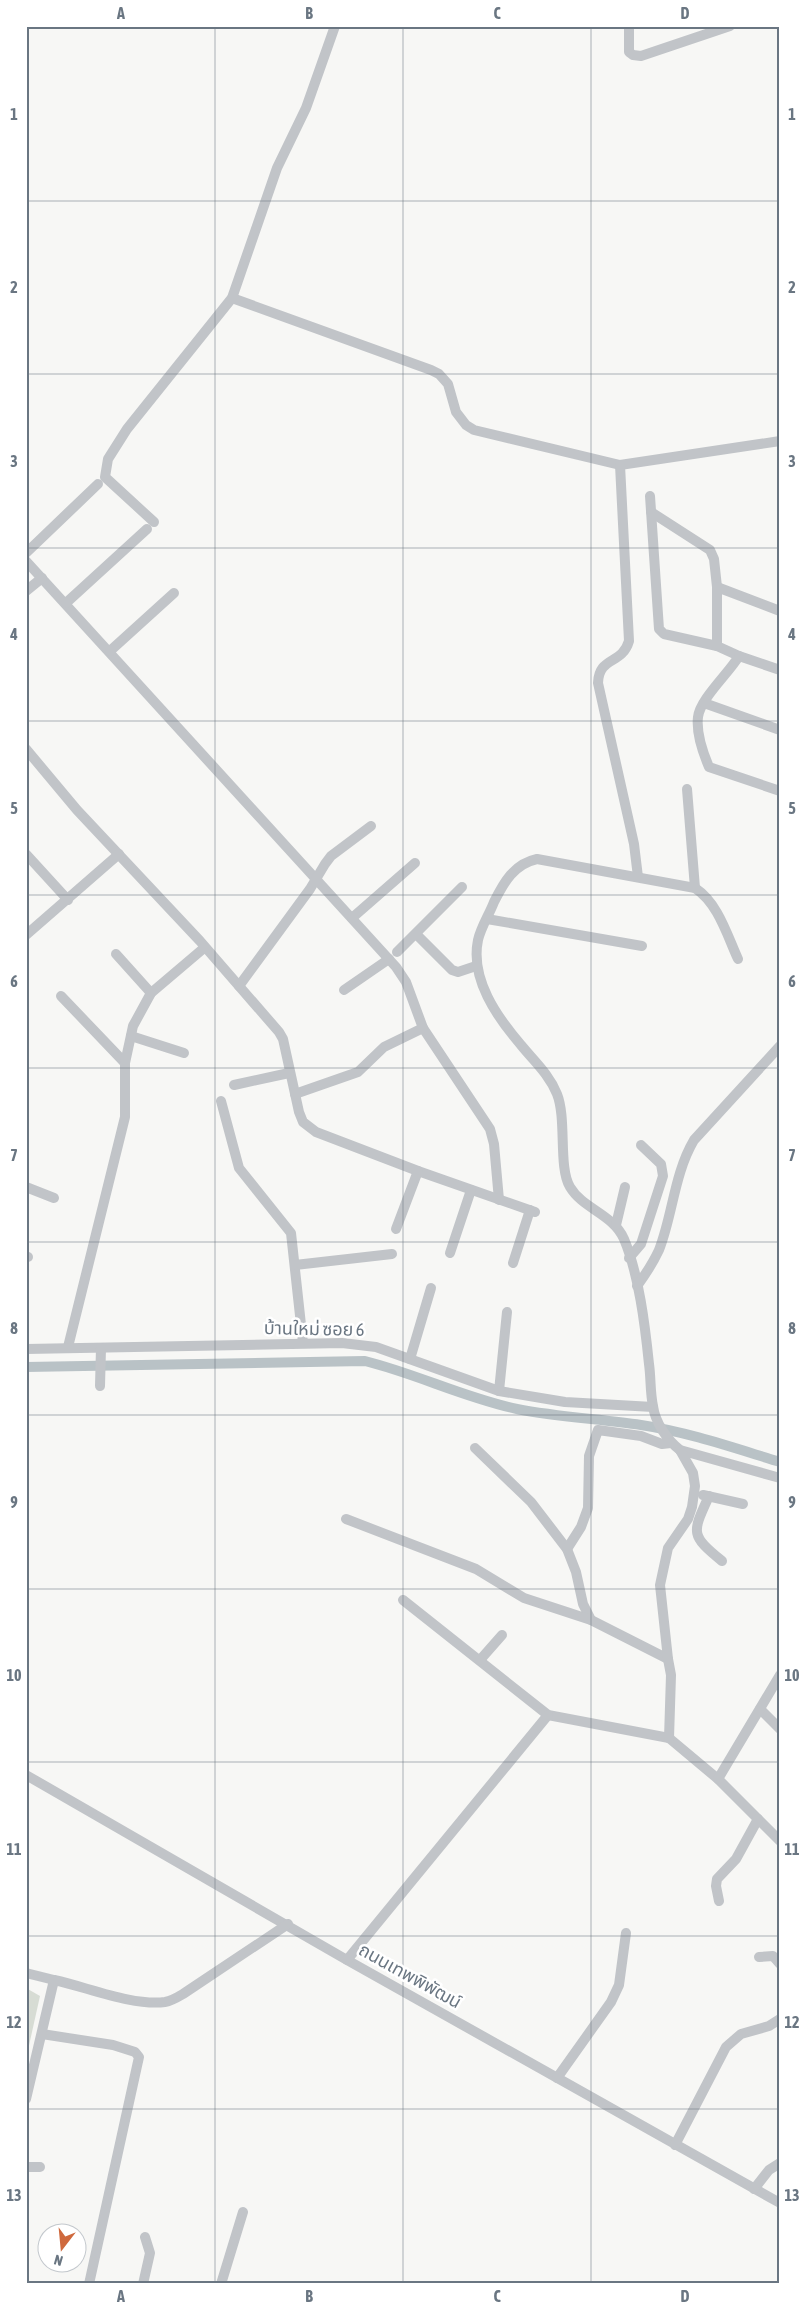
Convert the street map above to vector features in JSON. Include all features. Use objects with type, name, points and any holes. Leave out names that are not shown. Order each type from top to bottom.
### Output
[{"type":"street","points":[[66,603],[150,525],[105,477],[108,459],[127,429],[232,298],[277,168],[306,108],[335,26]]},
{"type":"street","points":[[629,26],[629,52],[633,55],[641,56],[730,26]]},
{"type":"street","points":[[232,298],[439,374],[448,384],[456,412],[466,425],[474,430],[620,465],[780,441]]},
{"type":"street","points":[[620,465],[629,641],[622,655],[610,661],[602,668],[598,682],[634,844],[638,877]]},
{"type":"street","points":[[26,553],[98,484]]},
{"type":"street","points":[[650,496],[660,632],[717,646],[780,670]]},
{"type":"street","points":[[651,512],[710,550],[714,559],[717,587],[717,646]]},
{"type":"street","points":[[26,561],[110,651],[158,708],[315,880],[352,918],[393,955],[424,1028],[490,1129],[494,1144],[499,1200]]},
{"type":"street","points":[[26,591],[42,578]]},
{"type":"street","points":[[717,587],[780,610]]},
{"type":"street","points":[[110,651],[174,593]]},
{"type":"street","points":[[740,656],[704,703],[698,717],[702,749],[708,767],[780,791]]},
{"type":"street","points":[[704,703],[780,730]]},
{"type":"street","points":[[29,757],[279,1032],[283,1039],[289,1073],[303,1122],[316,1132],[418,1171],[533,1211],[513,1263]]},
{"type":"street","points":[[687,789],[695,888]]},
{"type":"street","points":[[239,986],[331,856],[371,826]]},
{"type":"street","points":[[26,854],[68,900]]},
{"type":"street","points":[[26,935],[119,854]]},
{"type":"street","points":[[669,1738],[672,1692],[660,1601],[662,1572],[668,1548],[688,1519],[694,1493],[693,1473],[680,1450],[668,1439],[653,1407],[644,1325],[637,1286],[624,1239],[616,1225],[577,1196],[569,1185],[565,1167],[562,1116],[558,1096],[546,1073],[511,1032],[490,1001],[476,966],[478,941],[501,888],[512,872],[529,860],[546,859],[695,888],[703,893],[714,908],[738,959]]},
{"type":"street","points":[[352,918],[415,863]]},
{"type":"street","points":[[344,990],[393,955],[462,887]]},
{"type":"street","points":[[487,919],[642,946]]},
{"type":"street","points":[[416,934],[452,970],[458,972],[476,966]]},
{"type":"street","points":[[68,1348],[126,1117],[125,1063],[138,1014],[151,994],[204,948]]},
{"type":"street","points":[[116,954],[151,994]]},
{"type":"street","points":[[61,996],[125,1063]]},
{"type":"street","points":[[295,1094],[358,1072],[384,1048],[424,1028]]},
{"type":"street","points":[[131,1036],[184,1054]]},
{"type":"street","points":[[637,1286],[659,1249],[684,1157],[694,1140],[780,1046]]},
{"type":"street","points":[[234,1085],[289,1073]]},
{"type":"street","points":[[221,1101],[239,1168],[291,1233],[304,1343]]},
{"type":"street","points":[[630,1258],[642,1244],[663,1176],[661,1164],[641,1145]]},
{"type":"street","points":[[396,1228],[418,1171]]},
{"type":"street","points":[[26,1187],[54,1198]]},
{"type":"street","points":[[616,1225],[625,1187]]},
{"type":"street","points":[[450,1253],[472,1190]]},
{"type":"street","points":[[295,1265],[392,1254]]},
{"type":"street","points":[[410,1359],[431,1288]]},
{"type":"street","points":[[499,1391],[507,1312]]},
{"type":"street","name":"บ้านใหม่ ซอย 6","points":[[26,1349],[68,1348],[101,1353],[304,1343],[360,1344],[376,1346],[499,1391],[565,1402],[653,1407]]},
{"type":"street","points":[[100,1386],[101,1353]]},
{"type":"street","points":[[567,1549],[581,1527],[588,1508],[589,1456],[598,1430],[641,1436],[662,1444],[668,1439]]},
{"type":"street","points":[[475,1448],[531,1502],[567,1549],[576,1572],[583,1604],[591,1620]]},
{"type":"street","points":[[680,1450],[780,1478]]},
{"type":"street","points":[[694,1493],[743,1504]]},
{"type":"street","points":[[709,1496],[699,1518],[697,1535],[700,1543],[722,1561]]},
{"type":"street","points":[[346,1519],[476,1569],[534,1603],[591,1620],[668,1659]]},
{"type":"street","points":[[403,1600],[548,1715],[669,1738],[718,1780],[780,1841]]},
{"type":"street","points":[[480,1660],[502,1635]]},
{"type":"street","points":[[718,1780],[780,1675]]},
{"type":"street","points":[[760,1710],[780,1729]]},
{"type":"street","points":[[347,1960],[548,1715]]},
{"type":"street","name":"ถนนเทพพิพัฒน์","points":[[26,1774],[288,1924],[347,1960],[780,2203]]},
{"type":"street","points":[[719,1901],[716,1886],[717,1880],[736,1859],[758,1819]]},
{"type":"street","points":[[26,1973],[127,1998],[167,2002],[183,1994],[288,1924]]},
{"type":"street","points":[[557,2078],[615,1994],[621,1978],[626,1932]]},
{"type":"street","points":[[759,1957],[773,1956],[778,1959],[780,1964]]},
{"type":"street","points":[[26,2099],[54,1980]]},
{"type":"street","points":[[675,2144],[726,2047],[741,2034],[769,2026],[780,2020]]},
{"type":"street","points":[[42,2034],[113,2046],[136,2052],[139,2057],[89,2284]]},
{"type":"street","points":[[754,2189],[769,2170],[780,2163]]},
{"type":"street","points":[[26,2167],[40,2167]]},
{"type":"street","points":[[213,2284],[222,2280],[243,2212]]},
{"type":"street","points":[[143,2284],[150,2253],[145,2237]]},
{"type":"shaded area","points":[[26,1988],[40,1996],[26,2059]]},
{"type":"waterway","points":[[26,1367],[365,1361],[517,1409],[659,1428],[711,1441],[780,1462]]}]
